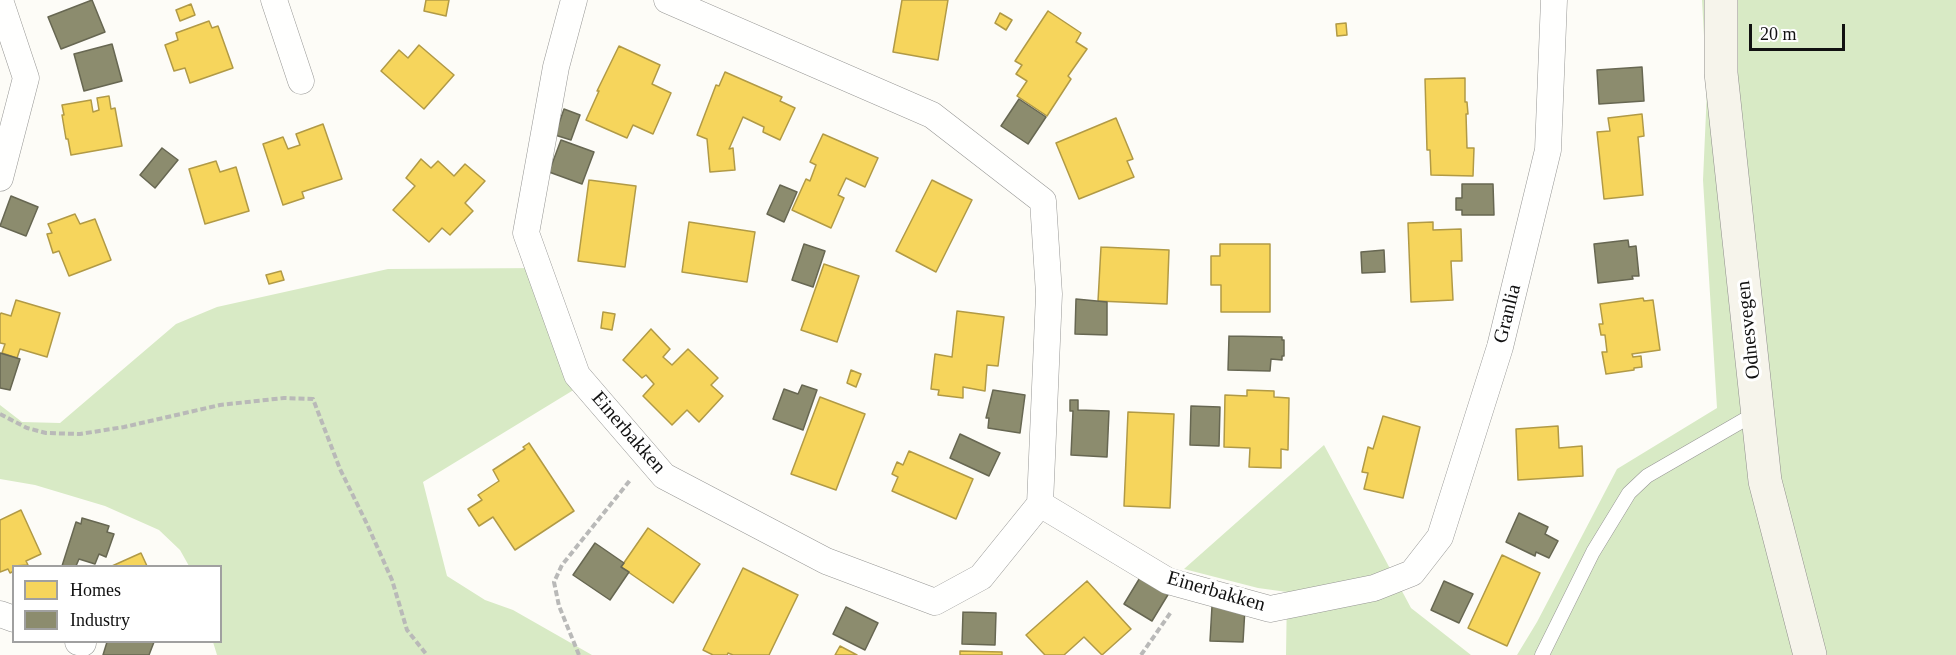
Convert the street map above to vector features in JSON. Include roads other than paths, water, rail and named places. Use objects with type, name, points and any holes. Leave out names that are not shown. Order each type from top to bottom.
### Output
[{"type":"main road","name":"Odnesvegen","points":[[1721,0],[1721,73],[1766,482],[1810,655]]},
{"type":"street","points":[[0,0],[26,78],[0,178]]},
{"type":"street","points":[[274,0],[301,81]]},
{"type":"street","name":"Einerbakken","points":[[574,0],[556,67],[526,232],[577,375],[664,476],[826,561],[935,602],[981,578],[1040,504],[1168,581],[1270,609],[1374,588]]},
{"type":"street","points":[[667,0],[932,115],[1042,201],[1049,294],[1040,504]]},
{"type":"street","name":"Granlia","points":[[1374,588],[1412,573],[1440,537],[1500,347],[1548,150],[1554,0]]},
{"type":"lane","points":[[1542,655],[1593,552],[1629,493],[1647,476],[1758,412]]}]
